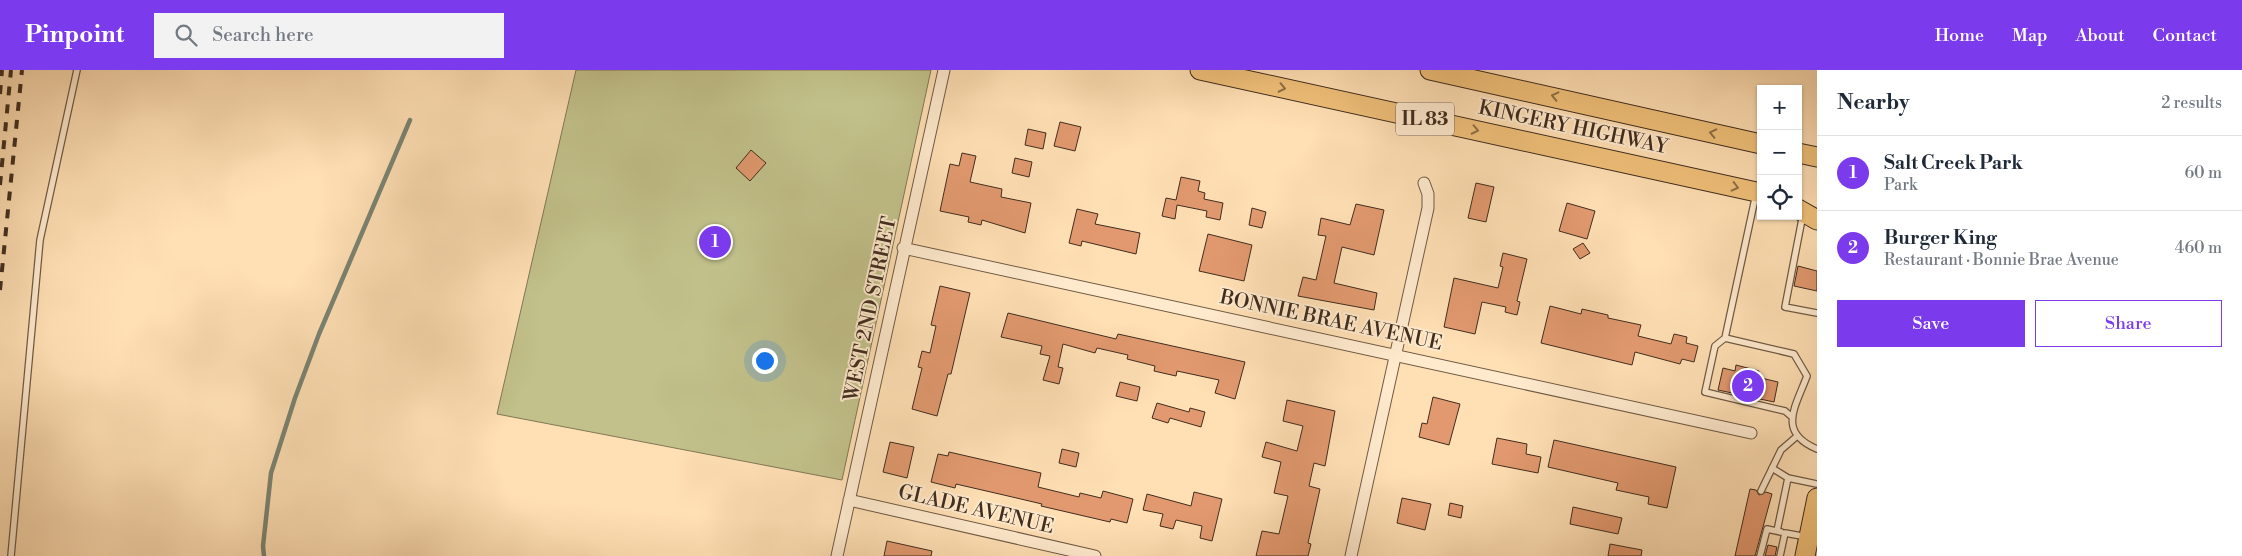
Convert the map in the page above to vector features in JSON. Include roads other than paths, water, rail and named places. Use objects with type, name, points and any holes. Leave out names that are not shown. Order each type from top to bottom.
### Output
[{"type":"main road","name":"KINGERY HIGHWAY","points":[[1200,70],[1757,193]]},
{"type":"main road","name":"KINGERY HIGHWAY","points":[[1430,70],[1757,143]]},
{"type":"main road","points":[[1807,547],[1817,498]]},
{"type":"street","name":"WEST 2ND STREET","points":[[837,556],[903,248],[944,70]]},
{"type":"street","points":[[1351,556],[1428,208],[1428,194],[1424,182]]},
{"type":"street","name":"BONNIE BRAE AVENUE","points":[[903,248],[1751,432]]},
{"type":"street","name":"GLADE AVENUE","points":[[849,500],[1095,556]]},
{"type":"lane","points":[[11,556],[40,240],[77,70]]},
{"type":"lane","points":[[1757,202],[1725,338],[1715,346],[1705,392],[1785,411],[1792,417]]},
{"type":"lane","points":[[1807,210],[1785,307],[1817,313]]},
{"type":"lane","points":[[1725,338],[1794,354],[1807,376],[1792,417],[1796,437],[1817,449]]},
{"type":"lane","points":[[1761,491],[1781,450],[1796,437]]},
{"type":"lane","points":[[1772,468],[1788,478],[1817,484]]},
{"type":"lane","points":[[1777,531],[1788,478]]},
{"type":"lane","points":[[1760,556],[1767,529],[1785,533],[1807,547]]},
{"type":"lane","points":[[1780,556],[1785,533]]},
{"type":"waterway","points":[[264,556],[263,546],[271,473],[295,398],[319,334],[410,120]]},
{"type":"railway","points":[[0,94],[2,70]]},
{"type":"railway","points":[[0,185],[11,70]]},
{"type":"railway","points":[[0,290],[22,70]]},
{"type":"place","name":"Salt Creek Park","points":[[715,242]]},
{"type":"place","name":"Burger King","points":[[1748,386]]}]
